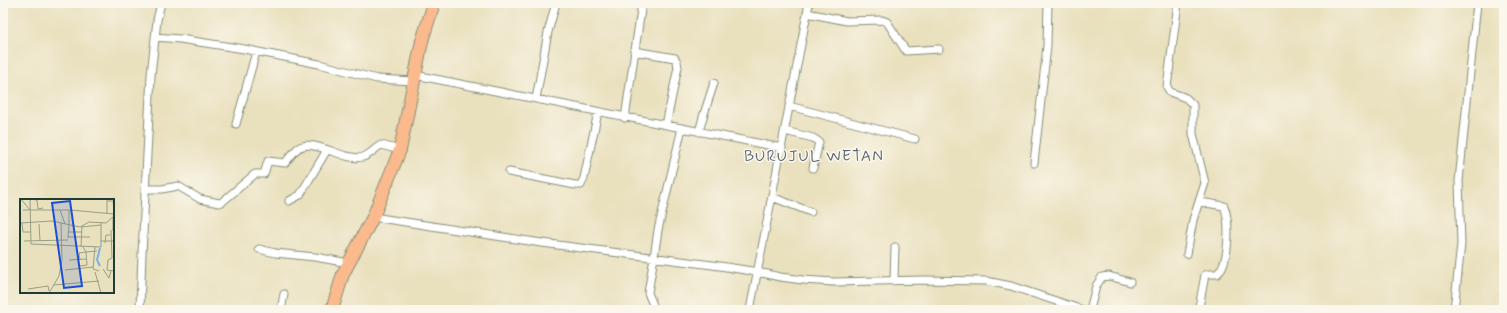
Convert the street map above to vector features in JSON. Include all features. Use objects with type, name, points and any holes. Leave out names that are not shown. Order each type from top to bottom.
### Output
[{"type":"highway","points":[[332,310],[343,274],[373,217],[400,150],[422,41],[434,3]]},
{"type":"street","points":[[140,310],[151,75],[157,20],[161,3]]},
{"type":"street","points":[[536,99],[548,32],[556,3]]},
{"type":"street","points":[[624,118],[642,3]]},
{"type":"street","points":[[750,310],[809,3]]},
{"type":"street","points":[[1034,163],[1047,46],[1048,3]]},
{"type":"street","points":[[1178,3],[1168,87],[1170,92],[1186,98],[1193,106],[1193,134],[1205,181],[1205,188],[1193,220],[1187,254]]},
{"type":"street","points":[[1454,310],[1461,244],[1459,181],[1477,3]]},
{"type":"street","points":[[807,13],[847,21],[882,20],[886,22],[906,51],[939,49]]},
{"type":"street","points":[[155,37],[180,39],[256,52],[319,64],[377,79],[414,78],[536,99],[624,118],[782,148]]},
{"type":"street","points":[[634,51],[675,58],[677,60],[678,67],[666,125]]},
{"type":"street","points":[[236,124],[256,52]]},
{"type":"street","points":[[699,132],[714,83]]},
{"type":"street","points":[[789,106],[915,139]]},
{"type":"street","points":[[509,172],[581,185],[584,178],[598,112]]},
{"type":"street","points":[[654,310],[654,305],[648,293],[658,230],[682,128]]},
{"type":"street","points":[[785,131],[813,138],[819,142],[813,168]]},
{"type":"street","points":[[145,189],[162,189],[178,186],[200,199],[219,203],[226,199],[255,174],[264,174],[269,160],[285,162],[297,149],[308,145],[356,158],[364,157],[381,145],[400,150]]},
{"type":"street","points":[[289,201],[300,195],[327,150]]},
{"type":"street","points":[[772,197],[811,212]]},
{"type":"street","points":[[1196,310],[1199,307],[1205,275],[1217,274],[1220,272],[1225,256],[1228,235],[1224,206],[1200,202]]},
{"type":"street","points":[[373,217],[542,243],[758,272],[803,280],[834,282],[986,281],[1011,286],[1083,310]]},
{"type":"street","points":[[894,281],[895,248]]},
{"type":"street","points":[[259,249],[275,253],[315,257],[349,263]]},
{"type":"street","points":[[1090,310],[1096,286],[1102,277],[1109,276],[1130,282]]},
{"type":"street","points":[[281,310],[284,294]]},
{"type":"district","name":"BURUJUL WETAN","points":[[814,155]]}]
